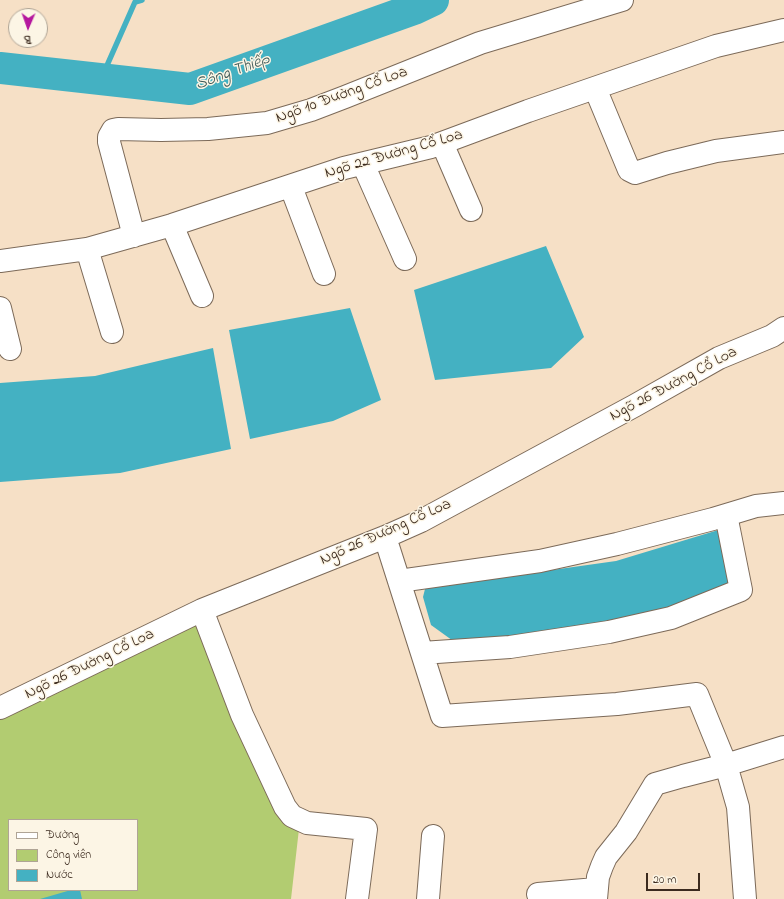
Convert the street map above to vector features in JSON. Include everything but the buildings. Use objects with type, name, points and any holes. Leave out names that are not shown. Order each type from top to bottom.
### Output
[{"type":"street","name":"Ngõ 10 Đường Cổ Loa","points":[[134,236],[109,142],[110,133],[113,130],[208,129],[267,124],[338,100],[480,43],[622,0]]},
{"type":"street","name":"Ngõ 22 Đường Cổ Loa","points":[[0,261],[87,249],[172,225],[291,187],[344,168],[431,147],[716,46],[784,30]]},
{"type":"street","points":[[595,88],[629,170],[635,173],[667,163],[716,151],[784,142]]},
{"type":"street","points":[[442,143],[471,210]]},
{"type":"street","points":[[364,164],[405,259]]},
{"type":"street","points":[[291,187],[324,274]]},
{"type":"street","points":[[172,225],[202,296]]},
{"type":"street","points":[[87,249],[112,332]]},
{"type":"street","points":[[0,308],[10,349]]},
{"type":"street","name":"Ngõ 26 Đường Cổ Loa","points":[[0,708],[202,610],[386,537],[500,478],[719,358],[772,336],[784,328]]},
{"type":"street","points":[[399,581],[540,561],[617,544],[756,506],[784,503]]},
{"type":"street","points":[[422,653],[510,647],[609,632],[671,618],[741,590],[726,515]]},
{"type":"street","points":[[386,537],[442,716],[617,704],[697,694],[726,765],[738,807],[745,899]]},
{"type":"street","points":[[202,610],[242,715],[284,807],[292,816],[307,823],[366,829],[357,899]]},
{"type":"street","points":[[538,894],[596,894],[598,877],[606,857],[626,832],[655,784],[726,765],[784,747]]},
{"type":"street","points":[[428,899],[434,836]]},
{"type":"green space","points":[[202,610],[300,820],[291,899],[0,899],[0,704]]},
{"type":"water","points":[[546,246],[584,337],[551,368],[435,380],[414,290]]},
{"type":"water","points":[[350,308],[381,400],[333,421],[250,439],[229,330]]},
{"type":"water","points":[[213,348],[231,449],[120,473],[0,482],[0,383],[95,376]]},
{"type":"water","points":[[725,528],[735,586],[600,631],[456,643],[431,625],[423,597],[425,589],[431,587],[616,561]]},
{"type":"water","points":[[68,891],[80,891],[82,899],[40,899]]},
{"type":"waterway","points":[[101,79],[135,2],[142,0]]},
{"type":"waterway","name":"Sông Thiếp","points":[[0,68],[190,89],[414,9],[433,0]]}]
